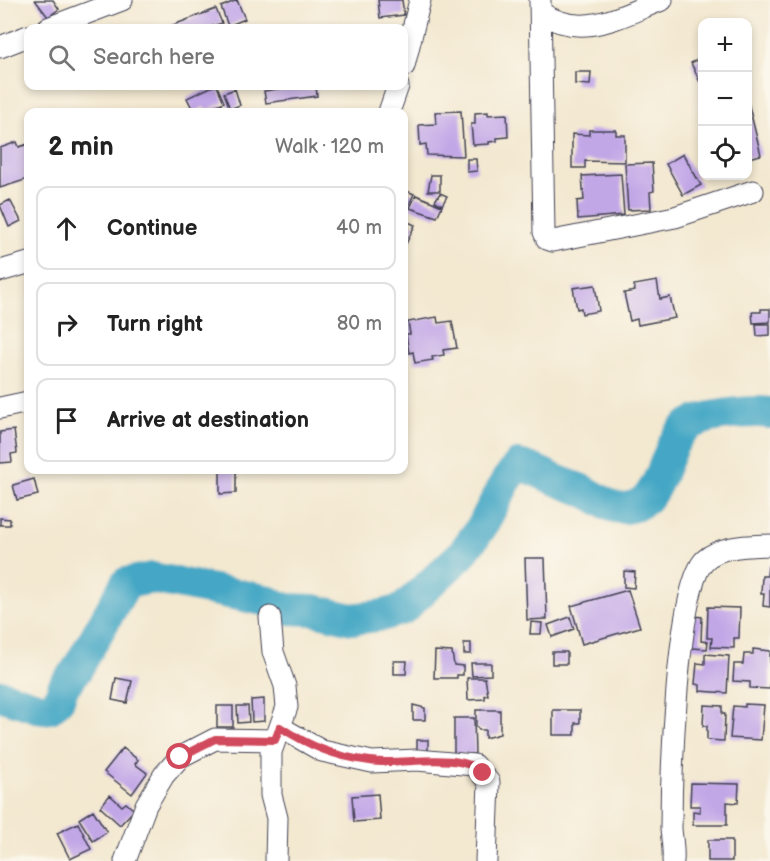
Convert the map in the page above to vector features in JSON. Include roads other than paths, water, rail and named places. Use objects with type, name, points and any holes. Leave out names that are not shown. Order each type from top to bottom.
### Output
[{"type":"street","points":[[59,24],[122,0]]},
{"type":"street","points":[[408,50],[420,0]]},
{"type":"street","points":[[541,7],[556,23],[575,27],[597,25],[662,0]]},
{"type":"street","points":[[541,7],[544,232],[547,239],[553,241],[675,217],[753,190]]},
{"type":"street","points":[[0,47],[24,38]]},
{"type":"street","points":[[390,108],[397,90]]},
{"type":"street","points":[[0,271],[24,264]]},
{"type":"street","points":[[0,408],[24,403]]},
{"type":"street","points":[[673,861],[671,828],[678,677],[685,615],[696,578],[704,561],[722,550],[770,545]]},
{"type":"street","points":[[270,617],[273,652],[285,686],[287,707],[271,752],[271,795],[277,818],[276,861]]},
{"type":"street","points":[[125,861],[146,805],[164,775],[180,757],[215,739],[278,734],[322,751],[372,762],[417,760],[474,765],[489,782],[486,861]]},
{"type":"waterway","points":[[0,695],[43,709],[50,708],[59,699],[63,687],[76,671],[126,583],[152,578],[264,600],[287,609],[314,610],[352,619],[384,615],[403,609],[461,555],[481,528],[506,481],[518,465],[534,469],[582,490],[610,506],[624,508],[637,505],[655,487],[677,438],[685,428],[701,420],[726,414],[770,413]]}]
